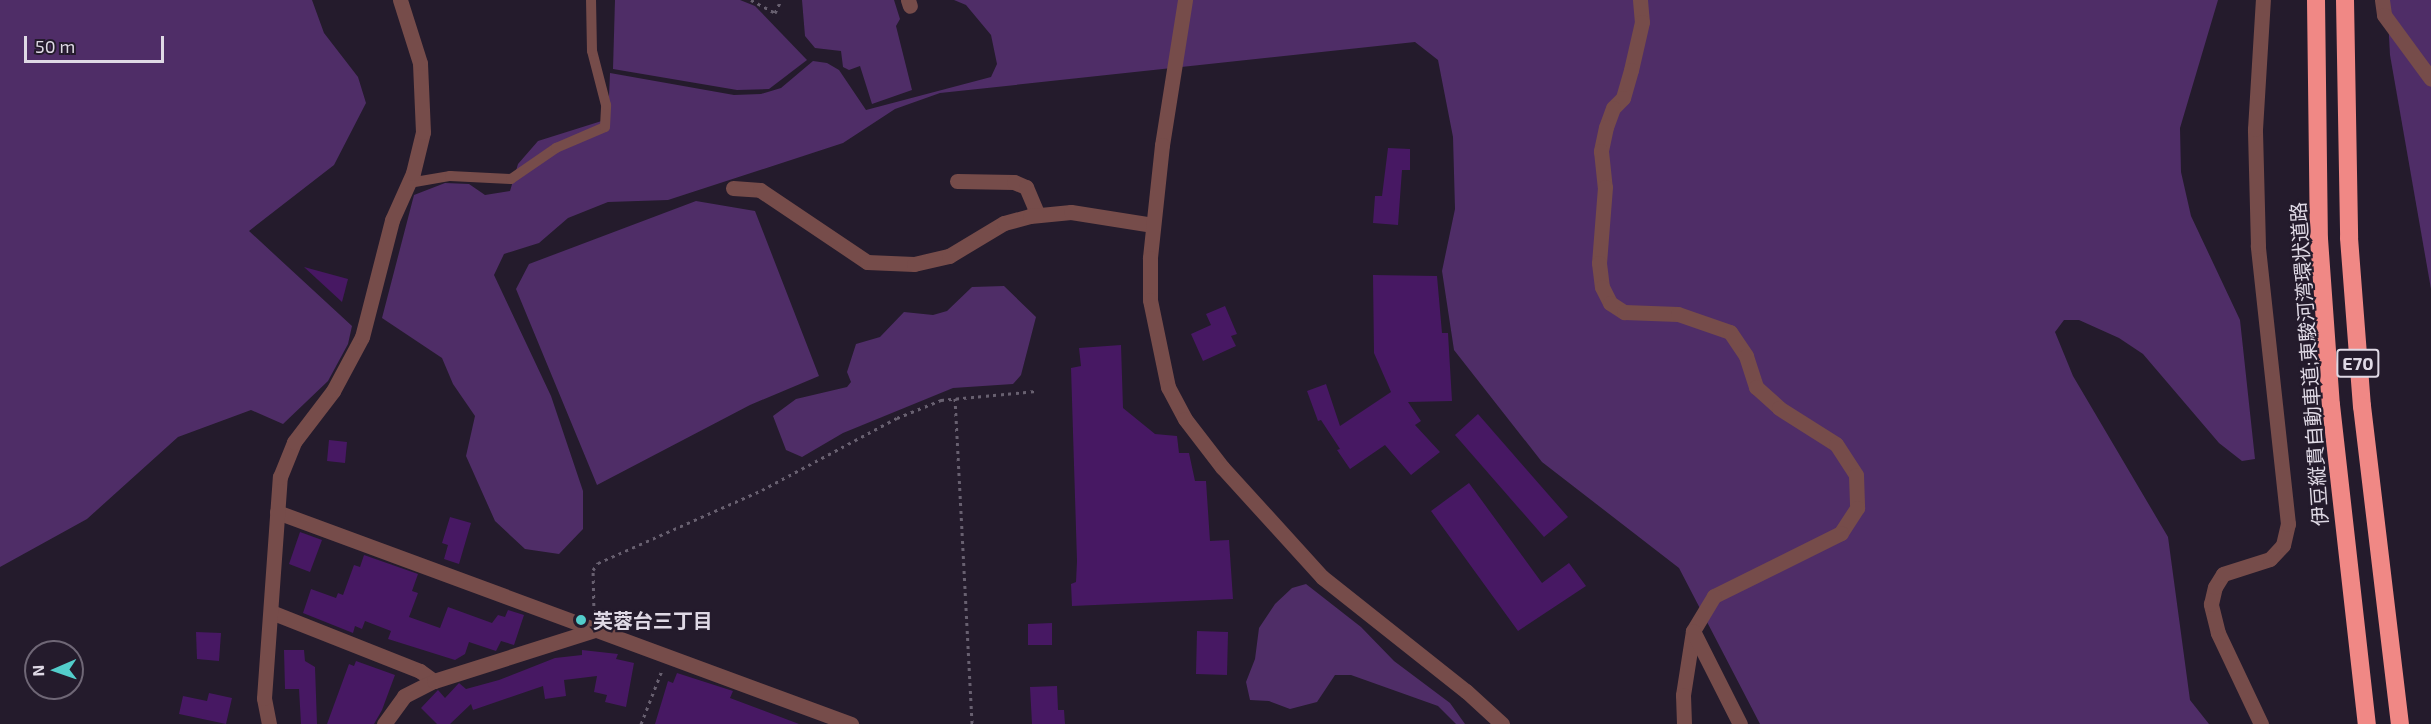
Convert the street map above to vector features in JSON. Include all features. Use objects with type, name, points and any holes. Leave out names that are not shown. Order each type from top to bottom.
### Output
[{"type":"highway","name":"伊豆縦貫自動車道;東駿河湾環状道路","points":[[2316,0],[2319,239],[2331,405],[2367,724]]},
{"type":"highway","name":"E70","points":[[2345,0],[2349,238],[2361,394],[2385,630],[2400,724]]},
{"type":"street","points":[[269,724],[264,698],[278,512],[285,458],[333,391],[362,337],[392,220],[409,183],[423,132],[424,94],[420,63],[400,0]]},
{"type":"street","points":[[1185,0],[1153,225],[1150,300],[1168,387],[1185,419],[1222,467],[1322,577],[1466,690],[1502,724]]},
{"type":"street","points":[[1640,0],[1641,22],[1631,70],[1623,98],[1613,108],[1601,151],[1605,187],[1599,262],[1602,287],[1610,303],[1624,312],[1678,314],[1730,332],[1746,356],[1756,387],[1779,408],[1836,444],[1856,475],[1857,508],[1841,533],[1714,596],[1693,631],[1683,695],[1684,724]]},
{"type":"street","points":[[2261,724],[2218,633],[2211,604],[2215,587],[2223,574],[2270,559],[2283,545],[2288,524],[2258,246],[2255,129],[2264,0]]},
{"type":"street","points":[[2382,0],[2384,15],[2431,79]]},
{"type":"street","points":[[957,181],[1014,182],[1026,187],[1038,216]]},
{"type":"street","points":[[733,188],[760,190],[867,262],[914,264],[949,256],[1004,222],[1038,216],[1071,212],[1153,225]]},
{"type":"street","points":[[278,512],[851,724]]},
{"type":"street","points":[[271,612],[420,671],[434,681]]},
{"type":"street","points":[[384,724],[404,696],[434,681],[595,630]]},
{"type":"street","points":[[1693,631],[1740,724]]},
{"type":"lane","points":[[409,183],[450,176],[511,180],[556,148],[605,127],[606,105],[592,51],[591,0]]},
{"type":"path","points":[[751,0],[775,13],[781,0]]},
{"type":"path","points":[[595,630],[593,570],[598,563],[751,494],[897,418],[954,398],[1036,391]]},
{"type":"path","points":[[954,398],[972,724]]},
{"type":"path","points":[[641,724],[667,657]]},
{"type":"shaded area","points":[[0,0],[312,0],[324,33],[358,77],[366,103],[334,165],[249,231],[352,326],[348,344],[328,381],[283,424],[251,410],[178,437],[87,519],[0,567]]},
{"type":"shaded area","points":[[615,0],[740,0],[755,6],[807,60],[769,89],[737,90],[613,69]]},
{"type":"shaded area","points":[[802,0],[894,0],[900,19],[896,26],[912,90],[872,104],[860,66],[849,70],[843,67],[841,51],[815,48],[805,36]]},
{"type":"shaded area","points":[[954,0],[2218,0],[2180,128],[2181,172],[2191,216],[2240,320],[2255,459],[2242,461],[2219,443],[2143,354],[2119,338],[2079,320],[2064,320],[2055,332],[2073,376],[2168,537],[2190,700],[2209,724],[1760,724],[1679,568],[1542,462],[1454,350],[1442,271],[1455,209],[1453,137],[1438,60],[1415,42],[940,93],[895,109],[843,143],[668,200],[608,202],[568,218],[539,243],[504,254],[494,275],[551,396],[583,491],[583,529],[559,554],[525,549],[495,521],[466,456],[475,416],[453,384],[442,358],[382,318],[414,195],[445,183],[469,184],[485,195],[510,191],[518,164],[538,141],[608,119],[610,73],[734,95],[761,94],[781,88],[813,61],[827,63],[839,70],[866,110],[991,77],[997,64],[991,35],[966,5]]},
{"type":"shaded area","points":[[2387,0],[2431,0],[2431,289],[2390,55]]},
{"type":"shaded area","points":[[696,201],[755,211],[819,376],[750,405],[597,485],[516,289],[529,264]]},
{"type":"shaded area","points":[[1004,286],[1036,317],[1021,375],[1013,384],[953,388],[843,433],[802,457],[786,450],[773,416],[796,399],[847,387],[851,382],[847,372],[856,344],[880,337],[904,312],[933,315],[947,311],[972,287]]},
{"type":"shaded area","points":[[1306,584],[1361,627],[1394,661],[1450,703],[1465,724],[1456,724],[1438,706],[1351,675],[1335,675],[1317,702],[1290,709],[1269,701],[1250,700],[1246,682],[1255,659],[1259,628],[1275,604],[1292,588]]},
{"type":"building","points":[[1388,148],[1410,149],[1410,170],[1402,170],[1398,225],[1373,223],[1375,196],[1382,196]]},
{"type":"building","points":[[304,267],[348,279],[342,302]]},
{"type":"building","points":[[1373,275],[1437,276],[1442,333],[1448,333],[1452,401],[1408,402],[1421,421],[1415,425],[1440,452],[1411,475],[1385,445],[1350,469],[1321,420],[1318,421],[1307,391],[1326,384],[1340,426],[1391,392],[1374,353]]},
{"type":"building","points":[[1225,306],[1237,334],[1231,336],[1236,346],[1203,361],[1191,334],[1211,325],[1206,314]]},
{"type":"building","points":[[1121,345],[1123,408],[1155,434],[1177,436],[1179,453],[1189,453],[1195,481],[1206,481],[1210,541],[1229,540],[1233,599],[1072,606],[1071,584],[1076,582],[1077,561],[1071,368],[1081,366],[1079,348]]},
{"type":"building","points":[[1478,414],[1568,517],[1544,537],[1455,435]]},
{"type":"building","points":[[329,440],[347,442],[345,463],[327,461]]},
{"type":"building","points":[[1469,483],[1542,583],[1569,563],[1586,586],[1518,631],[1431,511]]},
{"type":"building","points":[[450,517],[471,523],[459,564],[444,559],[448,545],[442,543]]},
{"type":"building","points":[[300,532],[322,540],[310,572],[289,564]]},
{"type":"building","points":[[364,555],[418,574],[412,591],[418,593],[409,617],[440,628],[448,607],[492,623],[498,615],[505,617],[508,610],[524,615],[514,645],[501,641],[496,651],[469,642],[465,654],[455,660],[388,639],[391,631],[365,621],[362,629],[355,626],[353,633],[303,613],[311,589],[336,598],[338,593],[343,595],[354,565],[360,567]]},
{"type":"building","points":[[1052,623],[1052,645],[1028,645],[1028,624]]},
{"type":"building","points":[[1197,631],[1228,632],[1227,675],[1196,674]]},
{"type":"building","points":[[196,632],[221,633],[219,661],[197,659]]},
{"type":"building","points":[[284,650],[304,650],[305,661],[315,667],[317,724],[301,724],[299,689],[285,689]]},
{"type":"building","points":[[582,650],[618,654],[616,659],[634,663],[626,707],[605,702],[607,695],[594,692],[597,676],[564,680],[566,696],[545,699],[543,686],[473,710],[471,704],[450,724],[437,724],[421,708],[438,690],[445,698],[459,683],[466,689],[499,680],[555,658],[582,655]]},
{"type":"building","points":[[356,661],[395,675],[382,710],[374,724],[327,724],[349,664],[354,666]]},
{"type":"building","points":[[677,673],[733,691],[730,698],[799,724],[655,724],[668,681],[673,683]]},
{"type":"building","points":[[1057,686],[1058,710],[1064,710],[1065,724],[1032,724],[1030,687]]},
{"type":"building","points":[[209,693],[232,698],[226,724],[179,714],[183,696],[207,701]]},
{"type":"place","name":"芙蓉台三丁目","points":[[581,620]]}]
